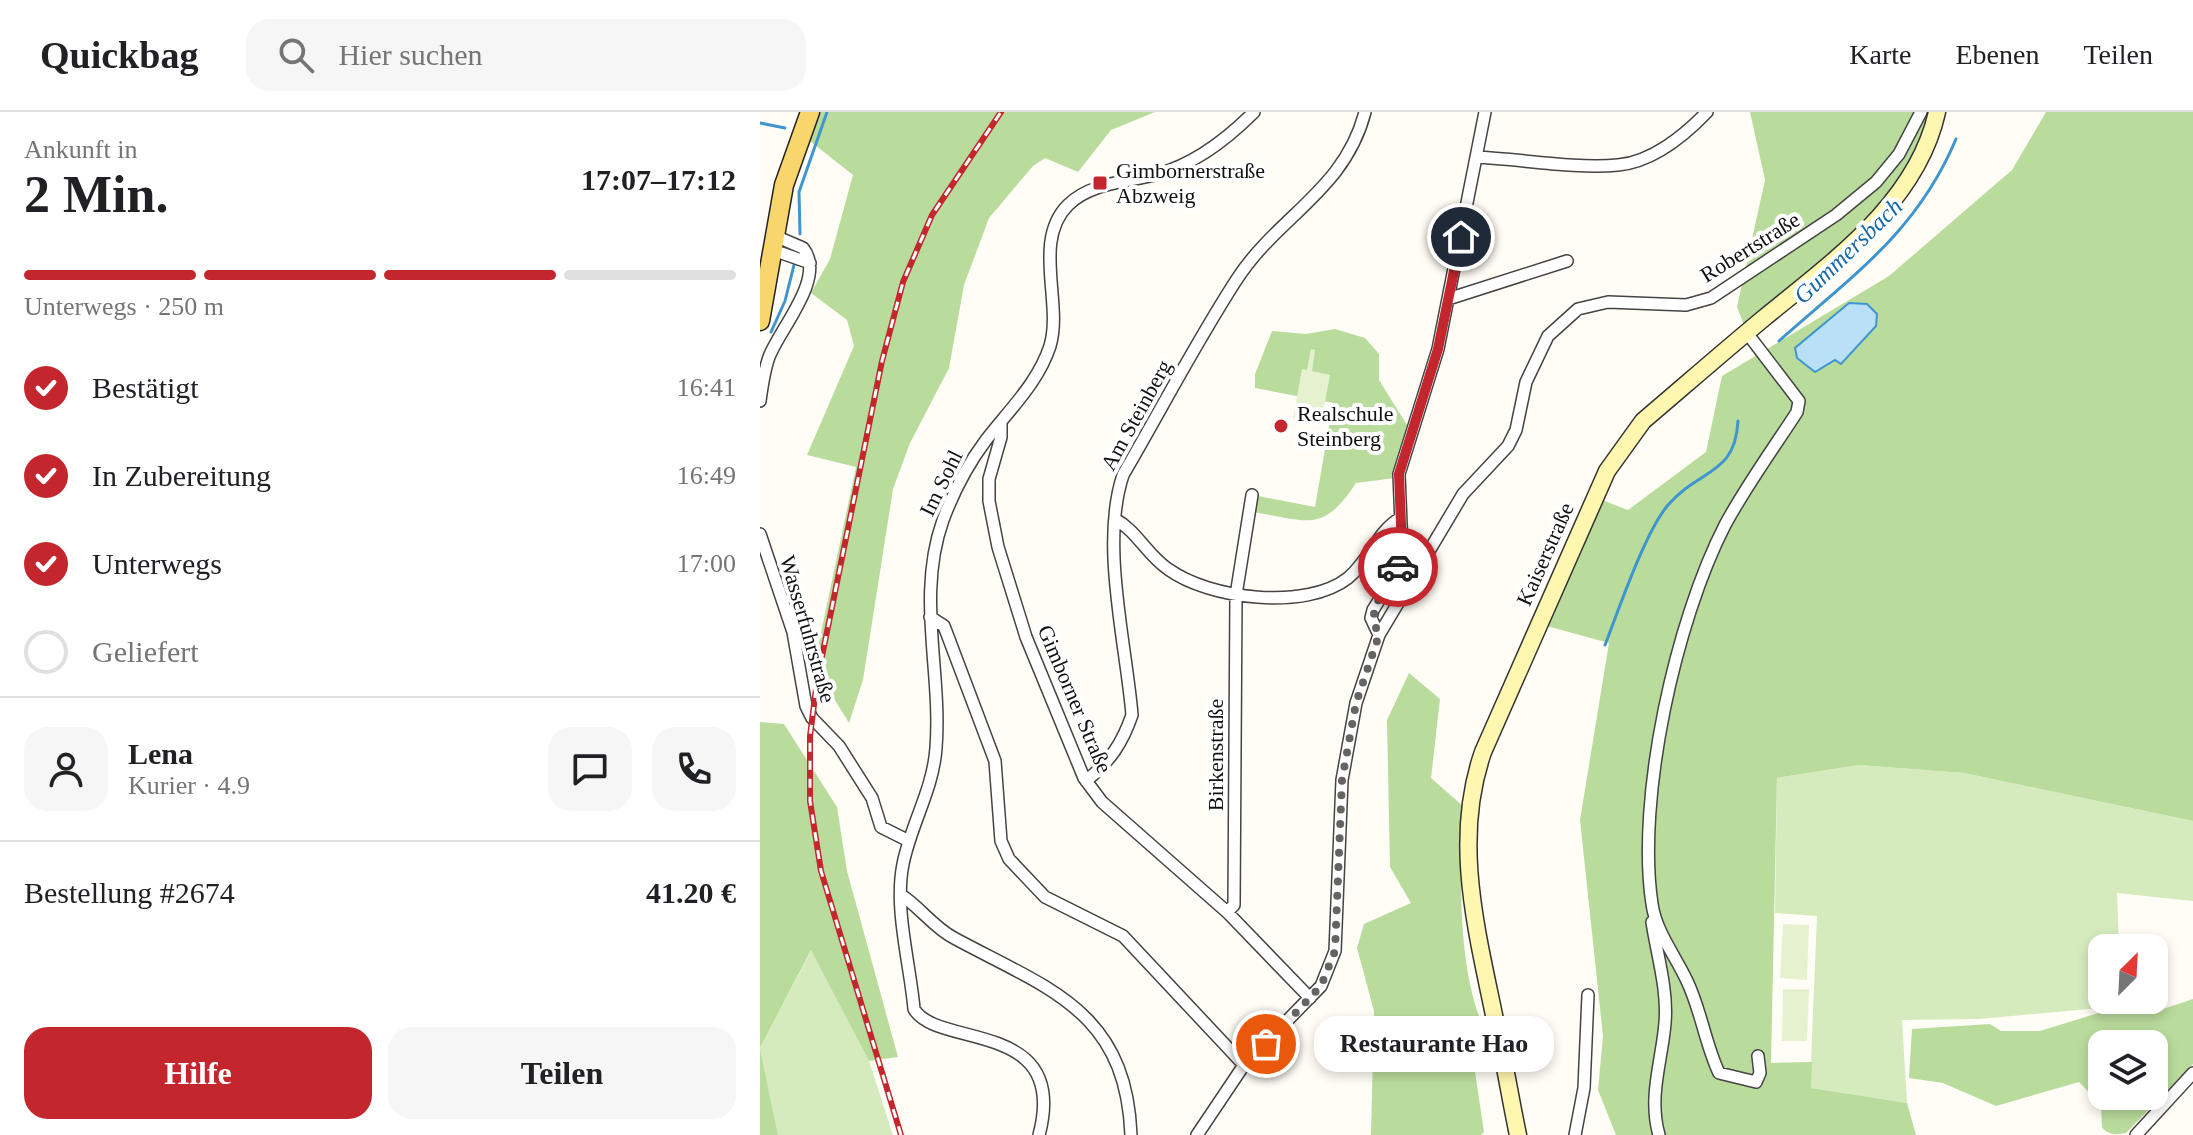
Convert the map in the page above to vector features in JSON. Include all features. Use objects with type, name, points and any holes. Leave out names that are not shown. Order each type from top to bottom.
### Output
[{"type":"main road","points":[[760,321],[767,242],[810,112]]},
{"type":"street","name":"Im Sohl","points":[[1039,1135],[1043,1108],[1040,1084],[1030,1066],[1014,1050],[995,1040],[931,1022],[919,1017],[914,1009],[901,895],[902,867],[932,782],[936,748],[930,617],[932,556],[944,518],[967,468],[1038,373],[1051,341],[1052,237],[1068,205],[1089,191],[1162,173],[1207,151],[1254,112]]},
{"type":"street","name":"Am Steinberg","points":[[1086,781],[1110,760],[1122,743],[1132,715],[1118,587],[1115,519],[1117,493],[1123,475],[1237,279],[1267,241],[1340,170],[1357,139],[1365,112]]},
{"type":"street","points":[[1379,635],[1371,618],[1398,564],[1402,549],[1399,474],[1438,349],[1485,112]]},
{"type":"street","points":[[1476,157],[1620,165],[1652,154],[1687,133],[1707,112]]},
{"type":"street","name":"Robertstraße","points":[[1197,1135],[1244,1065],[1321,986],[1335,951],[1342,780],[1356,703],[1379,635],[1463,494],[1508,446],[1516,430],[1526,382],[1548,336],[1578,309],[1608,302],[1686,305],[1711,298],[1836,215],[1876,182],[1899,154],[1921,112]]},
{"type":"street","name":"Kaiserstraße","points":[[1518,1135],[1484,970],[1466,853],[1474,778],[1607,471],[1643,421],[1860,236],[1889,206],[1907,183],[1931,140],[1937,112]]},
{"type":"street","points":[[760,401],[768,359],[810,279],[810,263],[767,242]]},
{"type":"street","points":[[1448,299],[1567,261]]},
{"type":"street","points":[[1659,1135],[1654,1116],[1656,1069],[1665,1022],[1652,906],[1649,819],[1665,702],[1676,662],[1725,525],[1797,412],[1799,401],[1747,333]]},
{"type":"street","name":"Gimborner Straße","points":[[1001,424],[1001,437],[989,479],[989,501],[998,547],[1026,637],[1086,781],[1102,802],[1227,912],[1310,998]]},
{"type":"street","name":"Birkenstraße","points":[[1227,912],[1234,905],[1236,595],[1252,495]]},
{"type":"street","points":[[1115,519],[1129,527],[1149,554],[1191,583],[1236,595],[1295,597],[1323,591],[1348,578],[1367,558],[1387,526],[1399,519]]},
{"type":"street","name":"Wasserfuhrstraße","points":[[760,534],[793,632],[806,706],[812,718],[839,746],[872,798],[881,827],[909,841]]},
{"type":"street","points":[[930,617],[944,626],[988,735],[995,761],[1001,841],[1009,859],[1045,897],[1123,936],[1244,1065]]},
{"type":"street","points":[[901,895],[950,936],[1054,989],[1079,1009],[1110,1049],[1127,1093],[1131,1135]]},
{"type":"street","points":[[1652,906],[1659,930],[1688,982],[1719,1073],[1756,1082],[1760,1073],[1758,1056]]},
{"type":"street","points":[[1575,1135],[1584,1088],[1588,995]]},
{"type":"street","points":[[2136,1135],[2193,1073]]},
{"type":"green space","points":[[821,112],[1155,112],[1111,130],[1078,172],[1045,158],[1033,166],[989,218],[964,285],[949,368],[910,443],[893,489],[863,680],[849,723],[814,666],[856,467],[807,455],[854,346],[847,320],[811,293],[830,259],[853,175],[810,141]]},
{"type":"green space","points":[[1750,112],[1937,112],[1907,183],[1747,333],[1737,307],[1765,180]]},
{"type":"green space","points":[[2046,112],[2193,112],[2193,821],[1964,773],[1859,765],[1777,778],[1771,1063],[1812,1062],[1811,1088],[1907,1103],[1916,1135],[1616,1135],[1598,1090],[1603,1036],[1580,820],[1609,643],[1532,622],[1589,495],[1628,510],[1706,452],[1722,376],[1889,276],[2012,170]]},
{"type":"green space","points":[[1335,329],[1365,338],[1379,354],[1379,380],[1407,425],[1395,478],[1356,483],[1333,511],[1312,520],[1252,512],[1258,496],[1315,507],[1333,403],[1255,388],[1255,374],[1272,331],[1306,334]]},
{"type":"green space","points":[[1311,349],[1315,350],[1312,371],[1330,375],[1321,424],[1293,419],[1302,369],[1307,370]]},
{"type":"green space","points":[[1409,673],[1440,699],[1431,778],[1464,807],[1461,891],[1465,953],[1477,1009],[1486,1032],[1470,1038],[1484,1132],[1481,1135],[1371,1135],[1374,1011],[1357,948],[1364,924],[1411,903],[1390,867],[1387,720]]},
{"type":"green space","points":[[760,722],[784,724],[837,807],[847,871],[898,1057],[869,1061],[811,950],[760,1048]]},
{"type":"green space","points":[[1859,765],[1964,773],[2193,821],[2193,901],[2117,893],[2118,934],[2088,934],[2088,1009],[1979,1019],[1902,1020],[1907,1103],[1810,1088],[1817,916],[1775,913],[1777,778]]},
{"type":"green space","points":[[1783,924],[1809,925],[1807,980],[1780,978]]},
{"type":"green space","points":[[812,949],[869,1061],[893,1135],[778,1135],[760,1048]]},
{"type":"green space","points":[[1783,989],[1809,989],[1807,1041],[1782,1041]]},
{"type":"green space","points":[[2193,999],[2193,1064],[2168,1090],[2168,1030],[2088,1030],[2088,1091],[2079,1082],[1996,1106],[1943,1083],[1909,1078],[1912,1029],[1990,1024],[2001,1031],[2040,1031],[2095,1014],[2168,1014],[2168,1007]]},
{"type":"green space","points":[[760,1048],[778,1135],[760,1135]]},
{"type":"green space","points":[[2101,1110],[2148,1110],[2126,1133],[2113,1134],[2102,1128]]},
{"type":"water","points":[[1849,303],[1867,304],[1877,314],[1876,326],[1841,364],[1835,360],[1815,372],[1797,358],[1795,348]]},
{"type":"waterway","points":[[800,234],[799,192],[827,112]]},
{"type":"waterway","points":[[760,123],[785,128]]},
{"type":"waterway","name":"Gummersbach","points":[[1779,341],[1857,273],[1902,227],[1940,172],[1956,139]]},
{"type":"waterway","points":[[771,332],[785,301],[794,265]]},
{"type":"waterway","name":"Gummersbach","points":[[1605,645],[1633,572],[1659,517],[1680,493],[1723,462],[1735,439],[1738,421]]},
{"type":"railway","points":[[901,1135],[821,871],[810,801],[810,736],[817,681],[882,361],[903,282],[932,215],[1001,112]]},
{"type":"way so far","points":[[1266,1044],[1321,986],[1335,951],[1342,780],[1356,703],[1379,635],[1371,618],[1373,610],[1398,567]]},
{"type":"place","name":"Gimbornerstraße Abzweig","points":[[1100,183]]},
{"type":"place","name":"Realschule Steinberg","points":[[1281,426]]},
{"type":"place","name":"Restaurante Hao","points":[[1266,1044]]},
{"type":"route","points":[[1398,567],[1402,549],[1399,474],[1438,349],[1461,237]]}]
